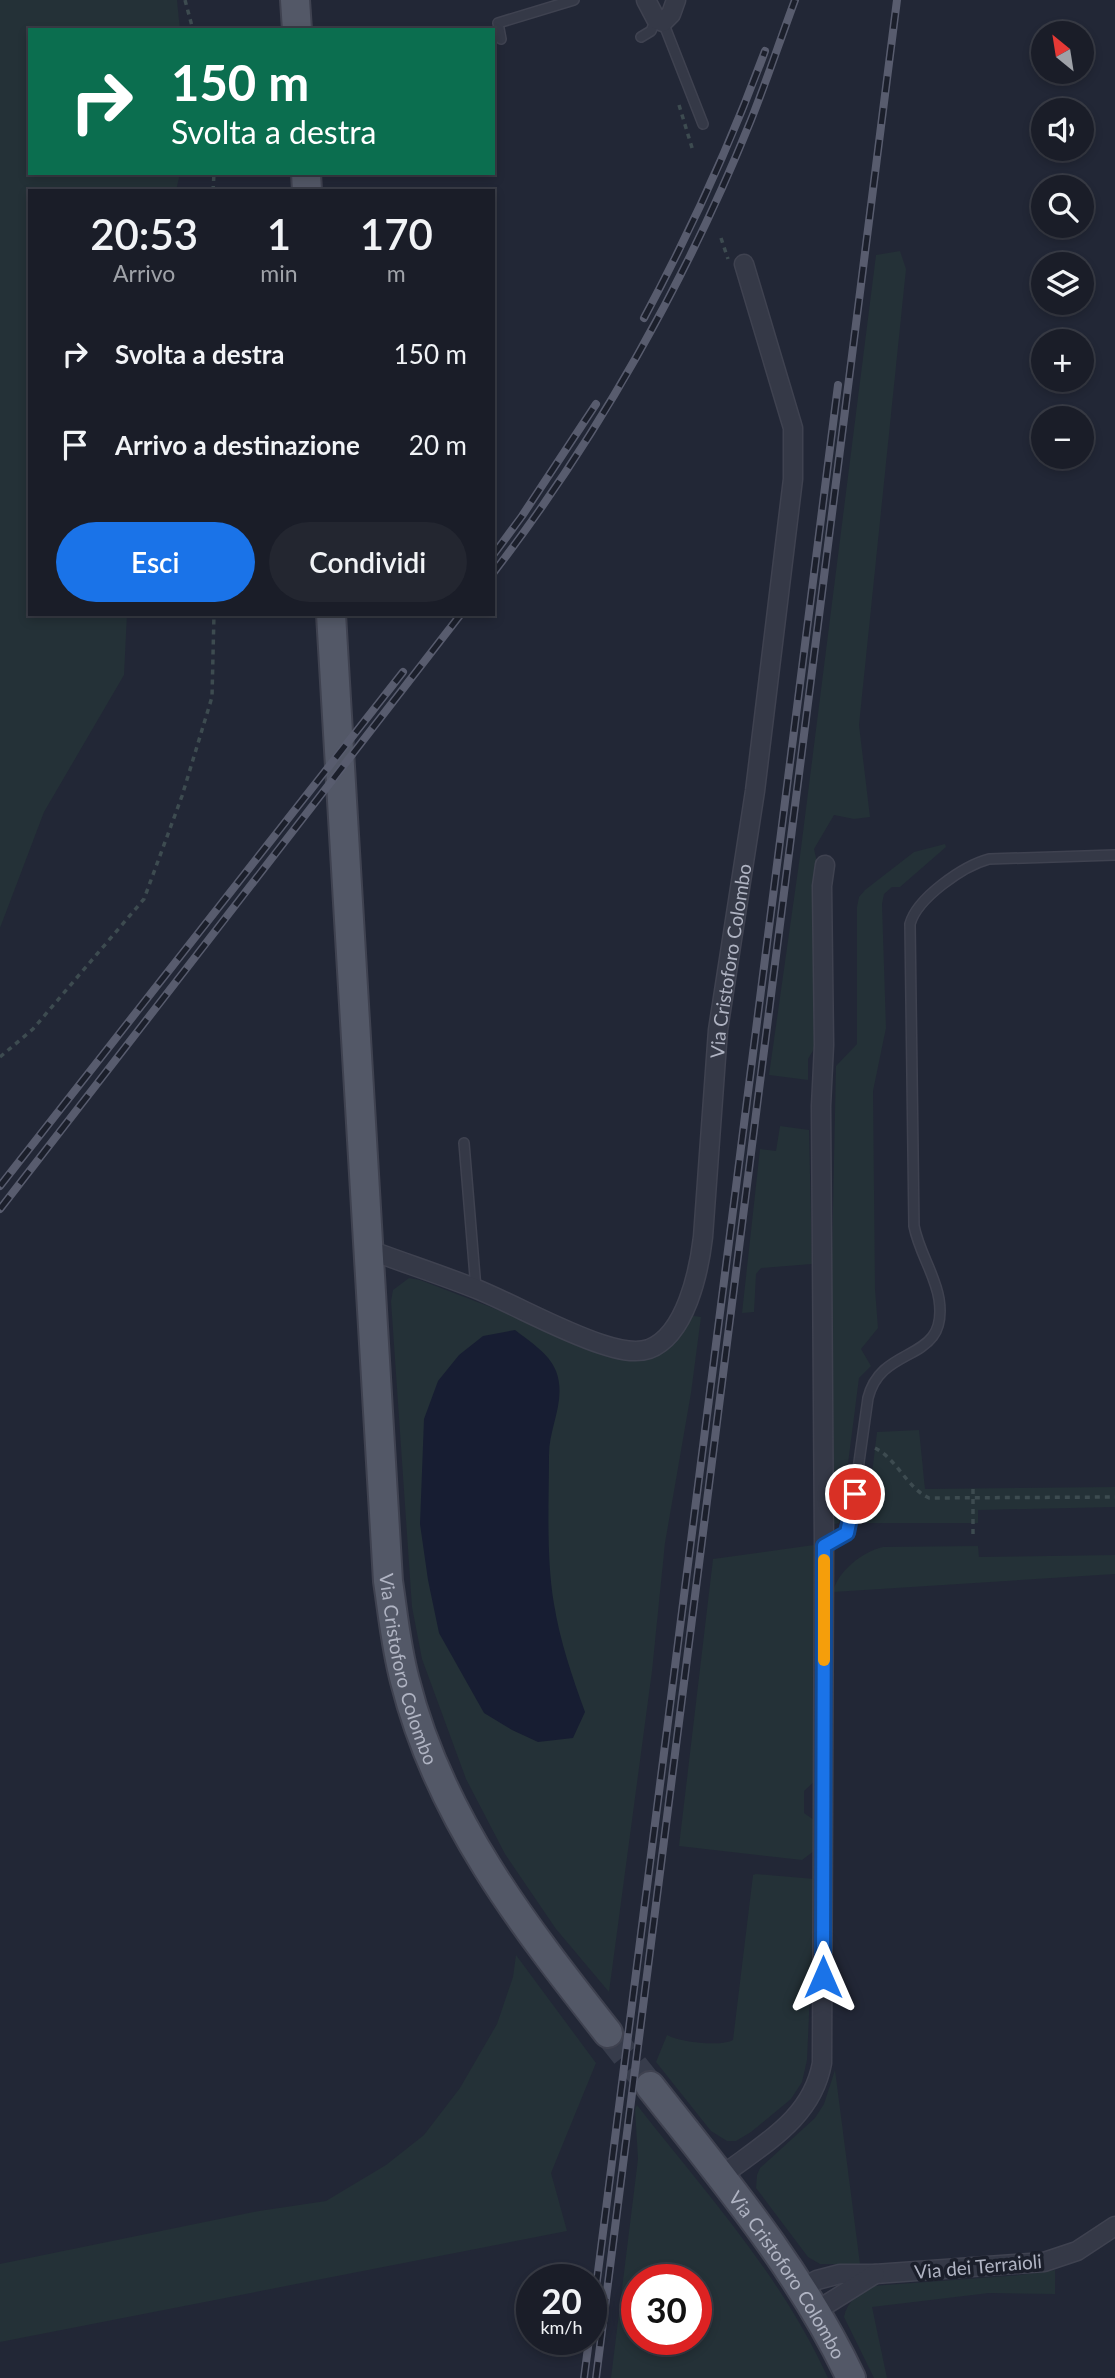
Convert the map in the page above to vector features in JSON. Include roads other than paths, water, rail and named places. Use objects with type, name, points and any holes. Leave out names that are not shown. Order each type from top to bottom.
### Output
[{"type":"main road","points":[[295,0],[297,28]]},
{"type":"main road","name":"Via Cristoforo Colombo","points":[[331,616],[388,1581],[404,1681],[432,1764],[478,1855],[530,1934],[608,2033]]},
{"type":"main road","name":"Via Cristoforo Colombo","points":[[650,2086],[809,2299],[851,2378]]},
{"type":"street","points":[[646,0],[666,14]]},
{"type":"street","name":"Via Cristoforo Colombo","points":[[368,1249],[476,1289],[602,1345],[630,1351],[650,1348],[666,1336],[681,1317],[694,1287],[700,1263],[718,1030],[756,779],[795,450],[793,428],[782,383],[744,264]]},
{"type":"street","name":"Via Cristoforo Colombo","points":[[720,2177],[783,2129],[806,2107],[817,2085],[822,2063],[824,1546],[821,1106],[824,1045],[822,886],[825,865]]},
{"type":"street","name":"Via dei Terraioli","points":[[809,2299],[817,2280],[840,2274],[1044,2262],[1077,2251],[1115,2226]]},
{"type":"street","name":"Via dei Terraioli","points":[[809,2299],[875,2274]]},
{"type":"lane","points":[[502,39],[498,23],[574,0]]},
{"type":"lane","points":[[641,37],[651,31],[666,14],[703,124]]},
{"type":"lane","points":[[824,1546],[847,1533],[869,1398],[874,1383],[888,1366],[930,1343],[937,1333],[939,1321],[940,1302],[936,1284],[917,1243],[914,1226],[912,915],[925,899],[979,862],[989,859],[1115,855]]},
{"type":"lane","points":[[464,1143],[476,1289]]},
{"type":"water","points":[[515,1330],[549,1359],[559,1382],[559,1403],[549,1455],[550,1567],[560,1631],[585,1712],[573,1738],[538,1742],[484,1713],[439,1633],[420,1524],[424,1419],[438,1381],[459,1355],[483,1336]]},
{"type":"tunnel","points":[[608,2033],[650,2086]]},
{"type":"railway","points":[[495,571],[569,467],[604,412],[669,297],[726,180],[757,105],[795,0]]},
{"type":"railway","points":[[596,2378],[897,0]]},
{"type":"railway","points":[[644,318],[709,187],[765,51]]},
{"type":"railway","points":[[599,2264],[838,385]]},
{"type":"railway","points":[[495,553],[596,404]]},
{"type":"railway","points":[[0,1209],[459,616]]},
{"type":"railway","points":[[0,1186],[403,672]]},
{"type":"railway","points":[[584,2378],[587,2355]]}]
